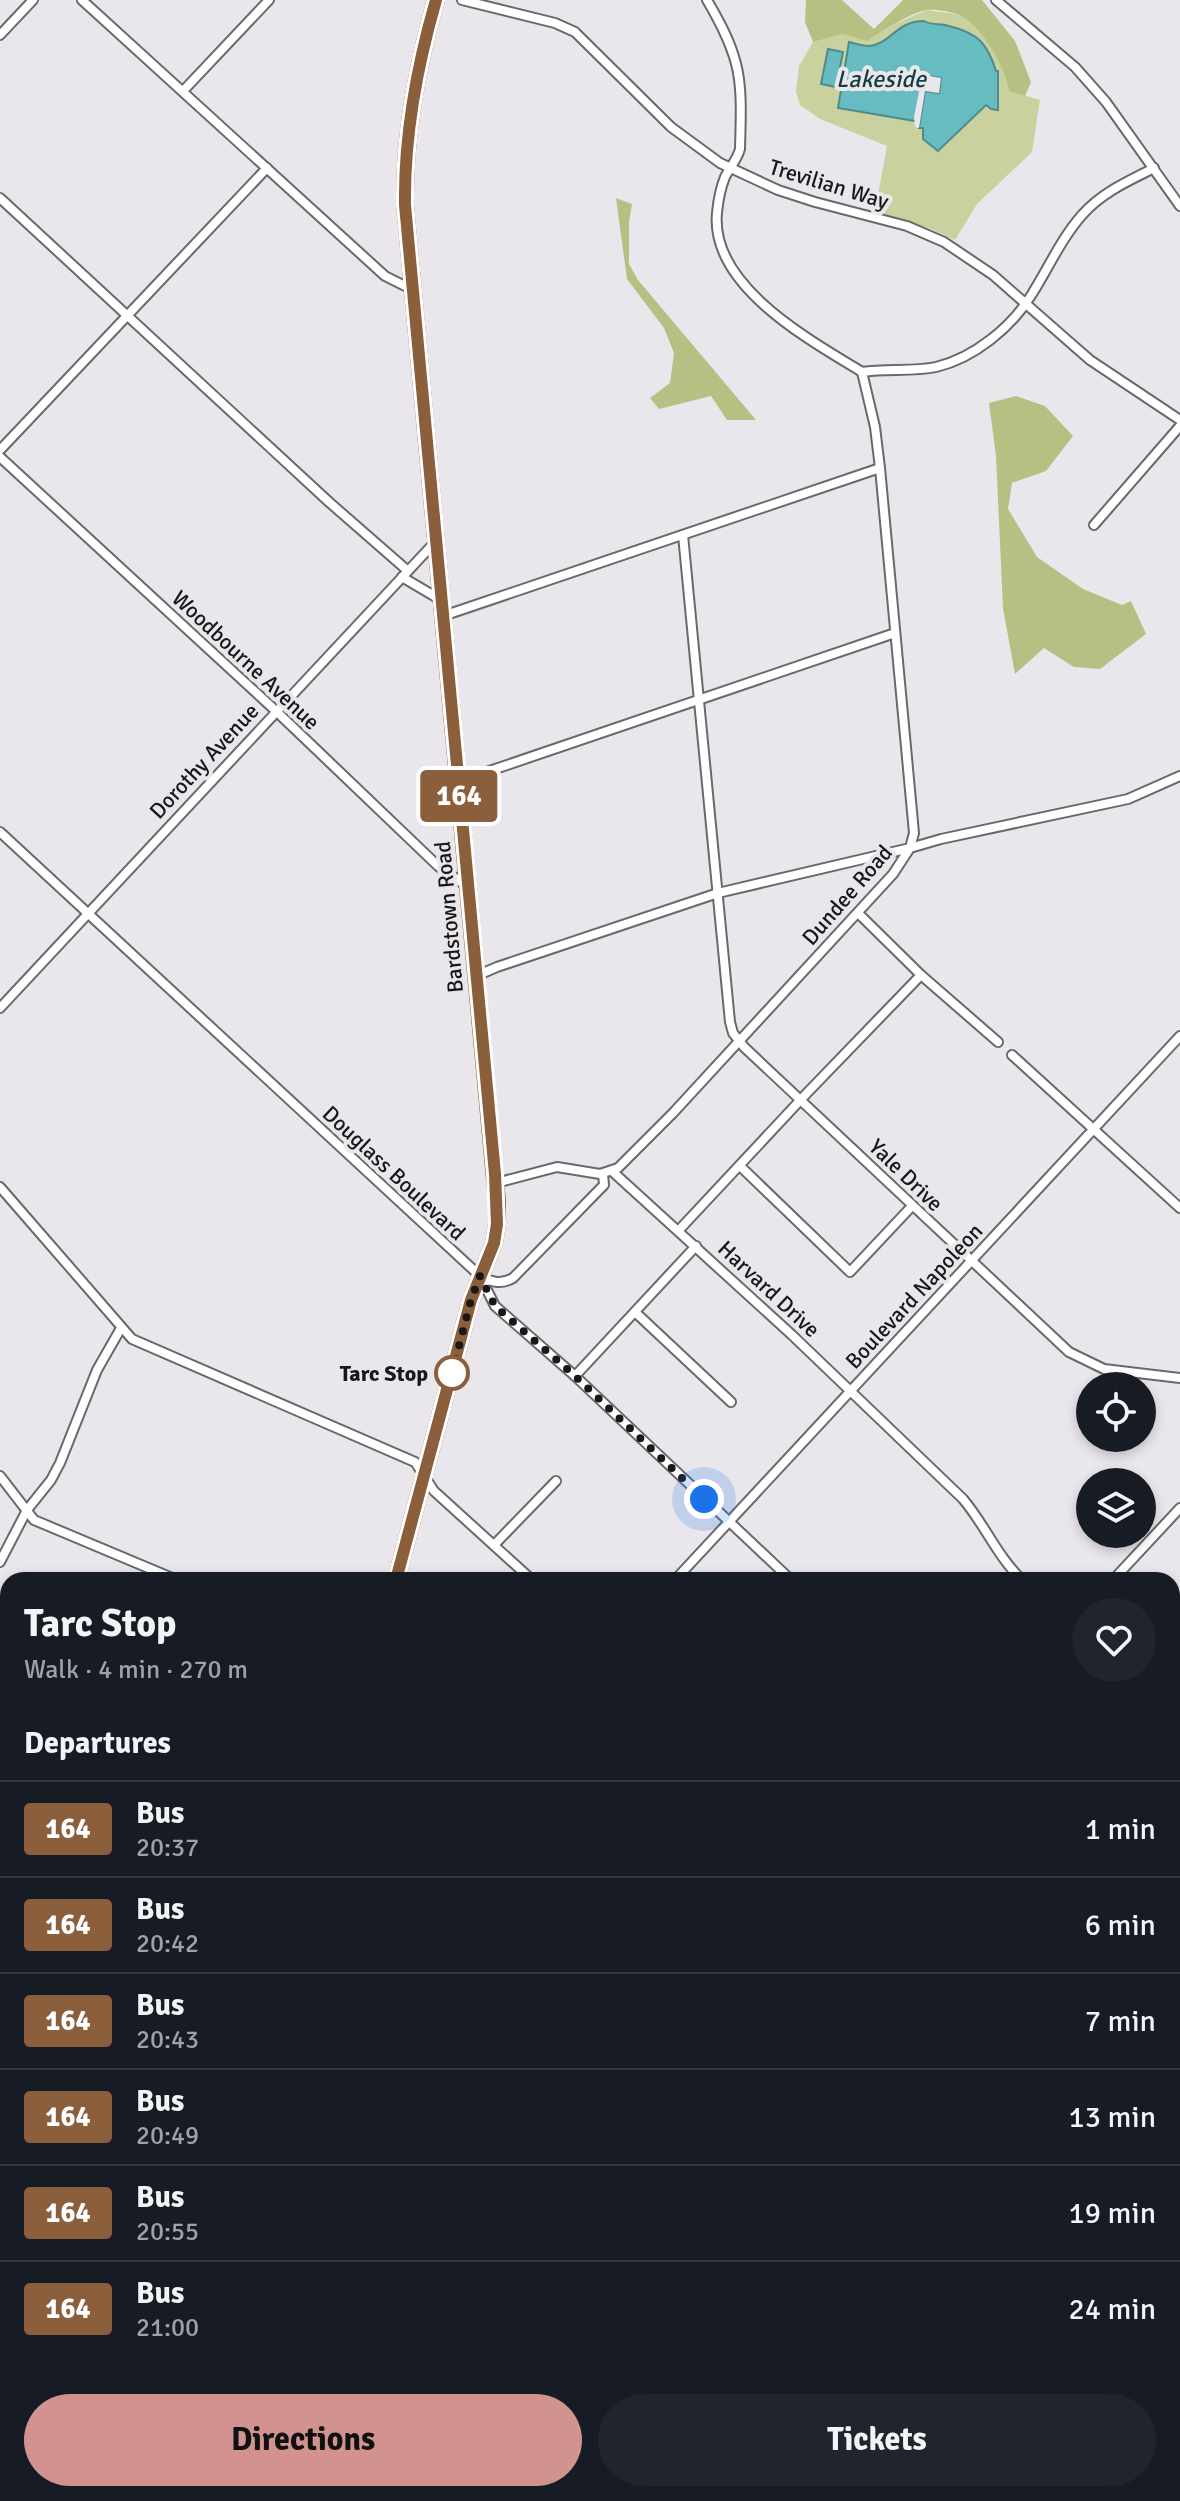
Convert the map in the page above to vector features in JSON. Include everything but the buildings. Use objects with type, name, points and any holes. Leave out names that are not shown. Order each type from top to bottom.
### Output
[{"type":"main road","name":"Bardstown Road","points":[[398,1572],[471,1300],[491,1252],[497,1224],[496,1183],[405,205],[406,162],[414,103],[436,0]]},
{"type":"street","points":[[0,35],[33,0]]},
{"type":"street","points":[[82,0],[385,276],[413,291]]},
{"type":"street","points":[[183,91],[269,0]]},
{"type":"street","name":"Trevilian Way","points":[[462,0],[555,23],[575,32],[671,127],[731,168],[778,190],[907,226],[944,242],[993,275],[1090,360],[1180,423]]},
{"type":"street","points":[[707,0],[733,48],[740,74],[740,149],[725,178],[719,200],[717,225],[723,249],[733,269],[779,318],[862,372],[884,368],[935,367],[954,361],[982,345],[1026,303],[1060,245],[1082,215],[1120,185],[1154,168]]},
{"type":"street","points":[[996,0],[1075,67],[1106,102],[1180,206]]},
{"type":"street","points":[[0,450],[267,168]]},
{"type":"street","points":[[0,198],[405,574],[441,600]]},
{"type":"street","points":[[476,976],[718,893],[910,848],[914,833],[880,468],[875,427],[862,372]]},
{"type":"street","points":[[1094,525],[1180,423]]},
{"type":"street","name":"Woodbourne Avenue","points":[[0,457],[276,711],[438,866],[468,888]]},
{"type":"street","points":[[443,616],[880,468]]},
{"type":"street","points":[[683,535],[730,1022],[739,1042]]},
{"type":"street","name":"Dorothy Avenue","points":[[0,1008],[436,540]]},
{"type":"street","points":[[457,782],[895,633]]},
{"type":"street","name":"Dundee Road","points":[[480,1276],[496,1283],[505,1283],[513,1278],[604,1185],[611,1171],[739,1042],[893,874],[910,848],[1128,799],[1180,776]]},
{"type":"street","name":"Douglass Boulevard","points":[[0,832],[480,1276],[495,1306],[575,1376],[782,1572]]},
{"type":"street","points":[[858,913],[921,975],[998,1042]]},
{"type":"street","points":[[679,1230],[921,975]]},
{"type":"street","name":"Boulevard Napoleon","points":[[682,1572],[1180,1036]]},
{"type":"street","name":"Yale Drive","points":[[739,1042],[1069,1352],[1113,1370],[1180,1378]]},
{"type":"street","points":[[1012,1055],[1180,1208]]},
{"type":"street","points":[[740,1166],[850,1272],[912,1206]]},
{"type":"street","points":[[496,1183],[557,1167],[611,1171]]},
{"type":"street","name":"Harvard Drive","points":[[611,1171],[679,1230],[963,1499],[1013,1572]]},
{"type":"street","points":[[0,1187],[132,1339],[415,1462],[434,1491],[523,1572]]},
{"type":"street","points":[[575,1376],[696,1246]]},
{"type":"street","points":[[635,1312],[731,1402]]},
{"type":"street","points":[[0,1562],[27,1510],[51,1480],[60,1463],[97,1370],[121,1328]]},
{"type":"street","points":[[0,1476],[34,1520],[158,1572]]},
{"type":"street","points":[[494,1545],[556,1481]]},
{"type":"street","points":[[1120,1572],[1180,1508]]},
{"type":"green space","points":[[806,0],[842,0],[874,29],[903,0],[982,0],[1015,41],[1031,82],[1025,96],[1009,91],[1003,71],[984,37],[956,14],[922,11],[867,41],[843,34],[813,42],[805,22]]},
{"type":"green space","points":[[927,10],[967,19],[991,48],[1004,71],[1010,91],[1040,100],[1032,152],[977,204],[955,240],[875,211],[887,146],[820,119],[800,105],[796,92],[799,66],[813,42],[843,34],[867,40]]},
{"type":"green space","points":[[616,198],[632,204],[629,264],[638,280],[756,420],[727,420],[711,396],[659,409],[650,398],[670,383],[674,353],[664,328],[627,279]]},
{"type":"green space","points":[[1016,396],[1045,406],[1073,436],[1046,471],[1012,483],[1008,509],[1037,557],[1083,589],[1122,605],[1131,601],[1146,634],[1100,669],[1074,667],[1044,648],[1015,674],[1003,608],[996,456],[989,403]]},
{"type":"water","name":"Lakeside","points":[[924,21],[959,29],[980,40],[998,71],[998,110],[986,105],[938,151],[923,139],[923,128],[919,128],[925,91],[939,93],[941,78],[918,74],[922,80],[915,121],[838,108],[849,42],[867,46],[877,44],[900,28]]},
{"type":"water","points":[[828,49],[843,52],[836,87],[821,84]]},
{"type":"pier","points":[[918,74],[941,78],[939,93],[925,91],[919,128],[915,127],[914,117],[921,81],[917,79]]},
{"type":"bus line","name":"164","points":[[398,1572],[471,1300],[491,1252],[497,1224],[495,1174],[405,205],[408,138],[436,0]]},
{"type":"place","name":"Tarc Stop","points":[[452,1373]]},
{"type":"route","points":[[452,1373],[480,1276],[495,1306],[575,1376],[704,1499]]}]
